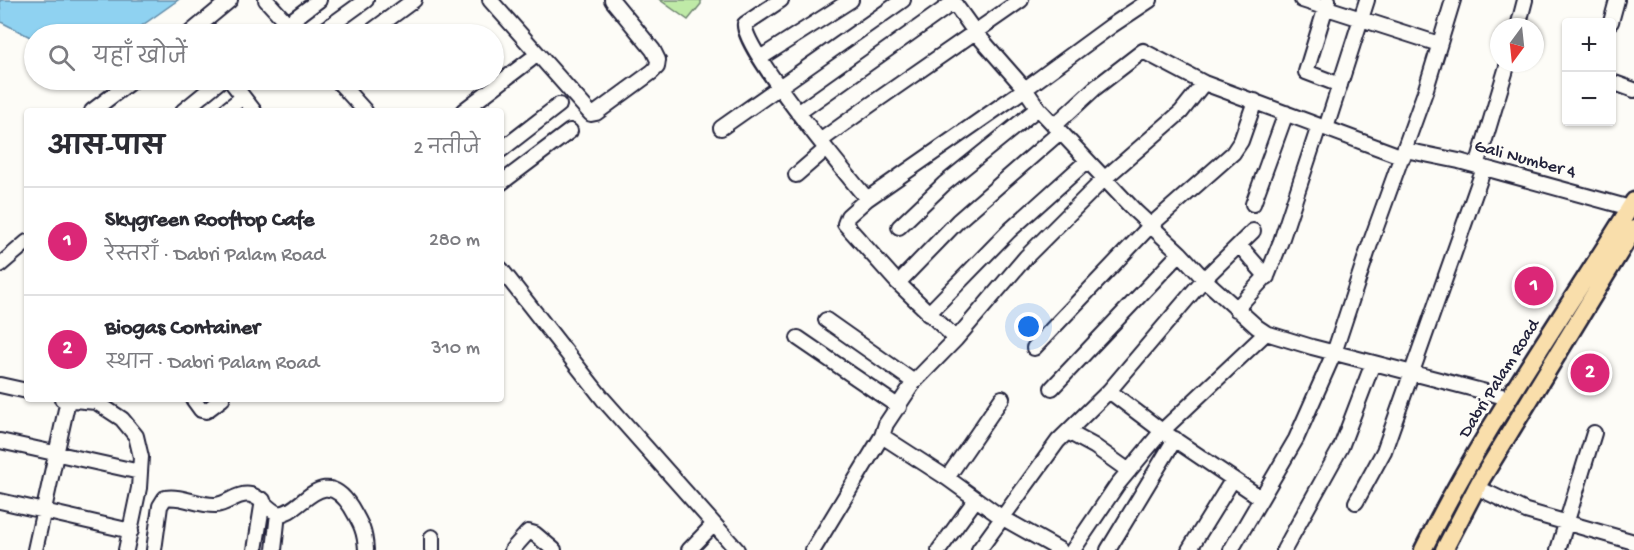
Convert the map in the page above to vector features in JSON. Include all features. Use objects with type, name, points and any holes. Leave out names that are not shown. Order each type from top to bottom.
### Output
[{"type":"main road","name":"Dabri Palam Road","points":[[1444,550],[1561,333],[1633,206]]},
{"type":"main road","name":"Dabri Palam Road","points":[[1424,550],[1439,518],[1509,398],[1561,333],[1634,229]]},
{"type":"street","points":[[203,24],[230,0]]},
{"type":"street","points":[[297,24],[319,0]]},
{"type":"street","points":[[333,24],[366,0]]},
{"type":"street","points":[[382,24],[414,0]]},
{"type":"street","points":[[490,0],[591,114],[596,113],[657,67],[658,60],[653,50],[612,0]]},
{"type":"street","points":[[781,0],[744,27],[760,58],[798,113],[867,199]]},
{"type":"street","points":[[760,58],[851,0]]},
{"type":"street","points":[[721,128],[903,0]]},
{"type":"street","points":[[796,175],[823,145],[1021,0]]},
{"type":"street","points":[[956,339],[898,283],[845,224],[848,216],[867,199],[1150,0]]},
{"type":"street","points":[[1302,0],[1327,4],[1360,20],[1440,44]]},
{"type":"street","points":[[1236,309],[1267,277],[1340,85],[1367,0]]},
{"type":"street","points":[[1231,550],[1296,439],[1334,353],[1370,244],[1404,154],[1453,0]]},
{"type":"street","points":[[1520,18],[1525,0]]},
{"type":"street","points":[[1612,18],[1617,0]]},
{"type":"street","points":[[798,113],[953,1],[975,32],[1025,89],[1038,108],[1104,179],[1204,279],[1266,333],[1412,374],[1509,398]]},
{"type":"street","points":[[272,2],[288,24]]},
{"type":"street","points":[[1327,4],[1306,72],[1340,85]]},
{"type":"street","name":"Gali Number 4","points":[[1057,129],[1095,88],[1143,51],[1204,83],[1404,154],[1481,167],[1633,206]]},
{"type":"street","points":[[504,80],[530,60]]},
{"type":"street","points":[[1356,502],[1384,451],[1412,374],[1481,167],[1506,72]]},
{"type":"street","points":[[813,550],[882,436],[886,424],[914,382],[956,339],[1026,258],[1104,179],[1181,112],[1204,83]]},
{"type":"street","points":[[1616,84],[1634,90]]},
{"type":"street","points":[[96,108],[120,90]]},
{"type":"street","points":[[187,108],[209,90]]},
{"type":"street","points":[[238,90],[252,108]]},
{"type":"street","points":[[346,90],[362,108]]},
{"type":"street","points":[[467,108],[491,90]]},
{"type":"street","points":[[229,108],[243,97]]},
{"type":"street","points":[[1034,348],[1150,226],[1233,153],[1241,141],[1255,101]]},
{"type":"street","points":[[504,148],[559,105]]},
{"type":"street","points":[[899,227],[944,184],[1038,108]]},
{"type":"street","points":[[1253,204],[1286,113]]},
{"type":"street","points":[[898,283],[958,221],[1057,129]]},
{"type":"street","points":[[504,181],[570,131]]},
{"type":"street","points":[[928,314],[1009,231],[1087,160]]},
{"type":"street","points":[[979,550],[1058,441],[1108,391],[1204,279],[1252,231]]},
{"type":"street","points":[[0,264],[24,244]]},
{"type":"street","points":[[1239,245],[1267,277]]},
{"type":"street","points":[[1052,388],[1180,253]]},
{"type":"street","points":[[504,273],[603,399],[737,550]]},
{"type":"street","points":[[826,320],[914,382]]},
{"type":"street","points":[[1072,550],[1129,471],[1162,431],[1266,333]]},
{"type":"street","points":[[798,338],[899,407]]},
{"type":"street","points":[[1284,550],[1341,447],[1372,363]]},
{"type":"street","points":[[0,385],[24,390]]},
{"type":"street","points":[[1108,391],[1162,431],[1261,498]]},
{"type":"street","points":[[947,478],[1002,398]]},
{"type":"street","points":[[35,550],[65,402]]},
{"type":"street","points":[[96,402],[122,419],[136,436],[140,447],[139,488],[126,550]]},
{"type":"street","points":[[195,402],[201,410],[206,411],[218,402]]},
{"type":"street","points":[[1068,432],[1129,471]]},
{"type":"street","points":[[1558,550],[1594,433]]},
{"type":"street","points":[[882,436],[947,478],[1001,517],[1057,549]]},
{"type":"street","points":[[1108,550],[1175,440]]},
{"type":"street","points":[[0,441],[140,472]]},
{"type":"street","points":[[1189,550],[1233,479]]},
{"type":"street","points":[[1476,488],[1526,512],[1634,542]]},
{"type":"street","points":[[156,550],[159,506],[165,498],[212,505],[243,495],[262,500],[278,513],[286,513],[314,492],[331,490],[347,501],[362,524],[366,550]]},
{"type":"street","points":[[939,550],[976,499]]},
{"type":"street","points":[[255,550],[262,500]]},
{"type":"street","points":[[0,501],[131,531]]},
{"type":"street","points":[[274,550],[278,513]]},
{"type":"street","points":[[689,550],[714,524]]},
{"type":"street","points":[[512,550],[528,532],[535,534],[554,550]]},
{"type":"green space","points":[[660,0],[701,0],[701,4],[688,20]]},
{"type":"water","points":[[0,0],[178,0],[144,24],[24,24],[24,34],[1,22]]},
{"type":"place","name":"Skygreen Rooftop Cafe","points":[[1534,286]]},
{"type":"place","name":"Biogas Container","points":[[1590,373]]}]
